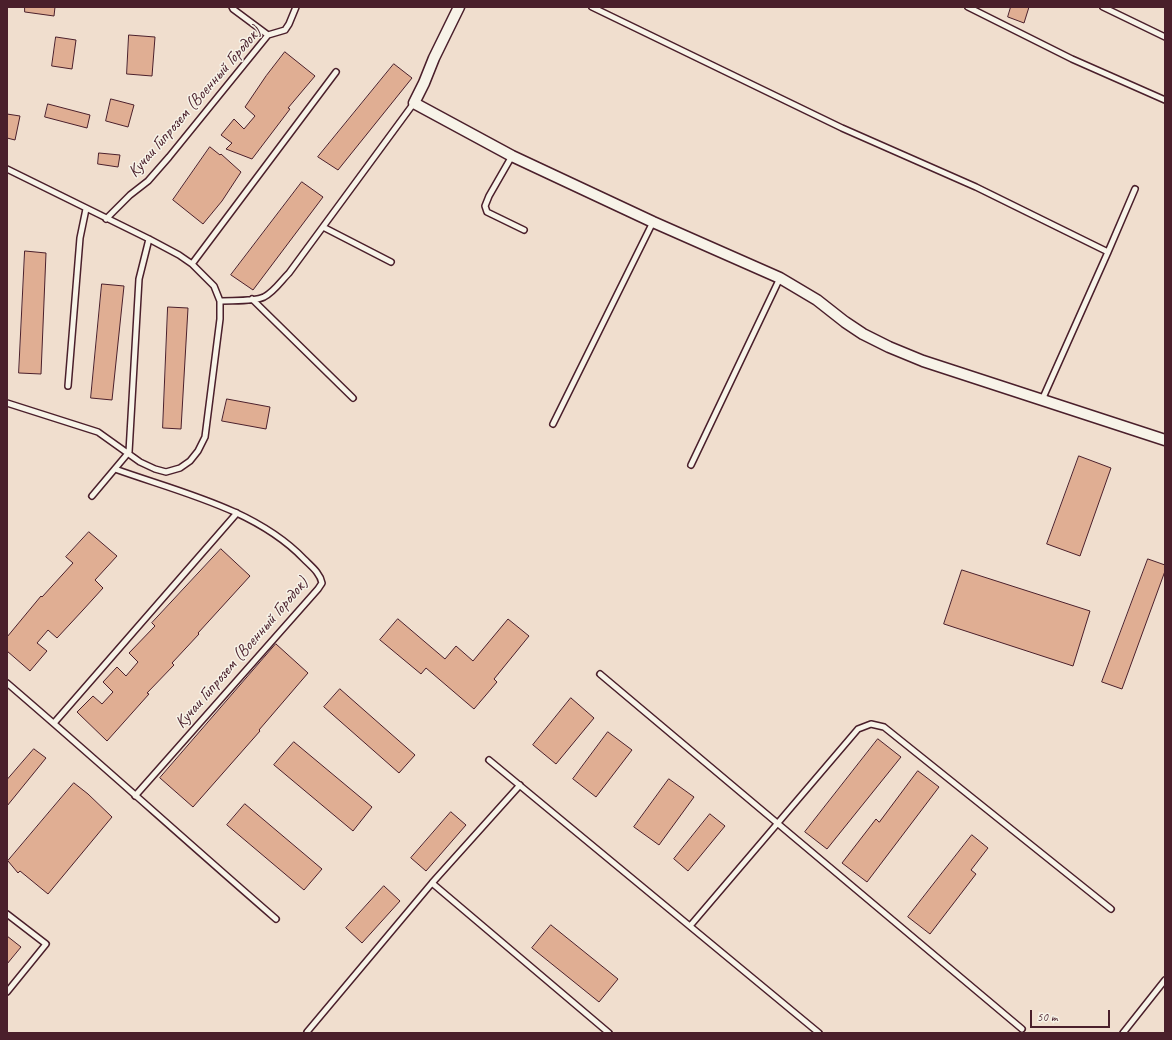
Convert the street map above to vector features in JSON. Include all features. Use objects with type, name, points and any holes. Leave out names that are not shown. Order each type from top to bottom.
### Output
[{"type":"street","points":[[459,7],[442,40],[414,103],[512,156],[653,222],[780,278],[818,300],[845,322],[863,334],[889,347],[923,361],[1165,440]]},
{"type":"lane","points":[[232,7],[268,35]]},
{"type":"lane","name":"Кучаи Гипрозем (Военный Городок)","points":[[106,219],[130,195],[148,181],[268,35],[285,30],[296,7]]},
{"type":"lane","points":[[592,7],[842,128],[976,187],[1108,252]]},
{"type":"lane","points":[[968,7],[1072,59],[1165,100]]},
{"type":"lane","points":[[1103,7],[1165,37]]},
{"type":"lane","points":[[192,264],[336,72]]},
{"type":"lane","points":[[220,300],[252,299],[263,297],[274,289],[289,273],[414,103]]},
{"type":"lane","points":[[512,156],[489,196],[485,206],[487,212],[524,230]]},
{"type":"lane","points":[[7,169],[180,255],[192,264],[214,286],[220,300],[220,319],[205,437],[198,451],[190,461],[180,468],[166,472],[155,469],[145,464],[98,432],[7,403]]},
{"type":"lane","points":[[1042,400],[1135,189]]},
{"type":"lane","points":[[68,386],[80,238],[86,209]]},
{"type":"lane","points":[[553,424],[653,222]]},
{"type":"lane","points":[[323,227],[390,262]]},
{"type":"lane","points":[[92,496],[129,452],[131,396],[139,279],[148,239]]},
{"type":"lane","points":[[691,465],[780,278]]},
{"type":"lane","points":[[252,299],[353,398]]},
{"type":"lane","name":"Кучаи Гипрозем (Военный Городок)","points":[[115,469],[237,514],[273,532],[300,554],[320,575],[322,583],[135,796]]},
{"type":"lane","points":[[54,723],[237,514]]},
{"type":"lane","points":[[600,674],[1022,1029]]},
{"type":"lane","points":[[7,683],[276,919]]},
{"type":"lane","points":[[690,926],[858,729],[871,724],[884,727],[1111,909]]},
{"type":"lane","points":[[489,760],[819,1033]]},
{"type":"lane","points":[[307,1032],[432,883],[520,785]]},
{"type":"lane","points":[[432,883],[609,1033]]},
{"type":"lane","points":[[7,914],[46,944],[7,992]]},
{"type":"lane","points":[[1123,1033],[1165,980]]},
{"type":"building","points":[[25,7],[55,7],[54,16],[25,12]]},
{"type":"building","points":[[1011,7],[1029,7],[1024,23],[1008,17]]},
{"type":"building","points":[[129,35],[155,37],[152,76],[127,74]]},
{"type":"building","points":[[56,37],[76,40],[72,69],[52,66]]},
{"type":"building","points":[[285,52],[315,76],[288,108],[290,109],[252,159],[226,149],[232,143],[221,135],[234,119],[244,129],[255,116],[245,107],[266,76]]},
{"type":"building","points":[[394,64],[412,78],[338,170],[318,157]]},
{"type":"building","points":[[111,99],[134,105],[128,127],[106,121]]},
{"type":"building","points":[[48,104],[90,115],[87,128],[45,117]]},
{"type":"building","points":[[7,114],[20,116],[15,140],[7,138]]},
{"type":"building","points":[[210,147],[220,155],[221,154],[241,172],[222,201],[203,224],[173,200]]},
{"type":"building","points":[[99,153],[120,155],[118,167],[98,164]]},
{"type":"building","points":[[302,182],[323,197],[253,290],[231,275]]},
{"type":"building","points":[[25,251],[46,253],[41,374],[19,373]]},
{"type":"building","points":[[102,284],[124,286],[112,400],[91,398]]},
{"type":"building","points":[[168,307],[188,308],[181,429],[163,428]]},
{"type":"building","points":[[227,399],[270,407],[266,429],[222,421]]},
{"type":"building","points":[[1079,456],[1111,468],[1080,556],[1047,544]]},
{"type":"building","points":[[89,532],[117,556],[95,580],[103,588],[83,610],[57,638],[48,630],[37,643],[47,651],[30,671],[7,651],[7,637],[41,596],[42,597],[73,563],[66,557]]},
{"type":"building","points":[[221,549],[250,576],[172,663],[174,665],[147,693],[149,694],[107,741],[77,712],[93,696],[102,704],[113,692],[103,682],[117,667],[126,676],[138,662],[129,653],[155,626],[152,623]]},
{"type":"building","points":[[1148,559],[1165,565],[1165,571],[1122,689],[1102,682]]},
{"type":"building","points":[[962,570],[1090,611],[1073,666],[944,624]]},
{"type":"building","points":[[398,619],[445,659],[456,646],[473,661],[508,619],[529,636],[494,679],[497,682],[474,709],[426,668],[421,674],[380,640]]},
{"type":"building","points":[[276,644],[308,673],[259,730],[260,731],[193,807],[160,778]]},
{"type":"building","points":[[340,689],[415,755],[399,773],[324,707]]},
{"type":"building","points":[[571,698],[594,718],[556,764],[533,745]]},
{"type":"building","points":[[608,732],[632,750],[596,797],[573,779]]},
{"type":"building","points":[[878,739],[901,757],[827,849],[805,832]]},
{"type":"building","points":[[294,742],[372,807],[353,831],[274,765]]},
{"type":"building","points":[[34,749],[46,758],[7,806],[7,780]]},
{"type":"building","points":[[918,771],[939,787],[867,882],[842,863],[876,819],[879,822]]},
{"type":"building","points":[[669,779],[694,797],[659,845],[634,827]]},
{"type":"building","points":[[74,783],[112,817],[48,894],[20,871],[18,873],[8,861]]},
{"type":"building","points":[[245,804],[322,869],[304,890],[227,825]]},
{"type":"building","points":[[451,812],[466,825],[426,871],[411,858]]},
{"type":"building","points":[[710,814],[725,826],[688,871],[674,859]]},
{"type":"building","points":[[972,835],[988,848],[971,870],[976,874],[930,934],[908,917]]},
{"type":"building","points":[[384,886],[400,901],[362,943],[346,928]]},
{"type":"building","points":[[551,925],[618,979],[599,1002],[532,948]]},
{"type":"building","points":[[7,936],[21,947],[7,964]]}]
